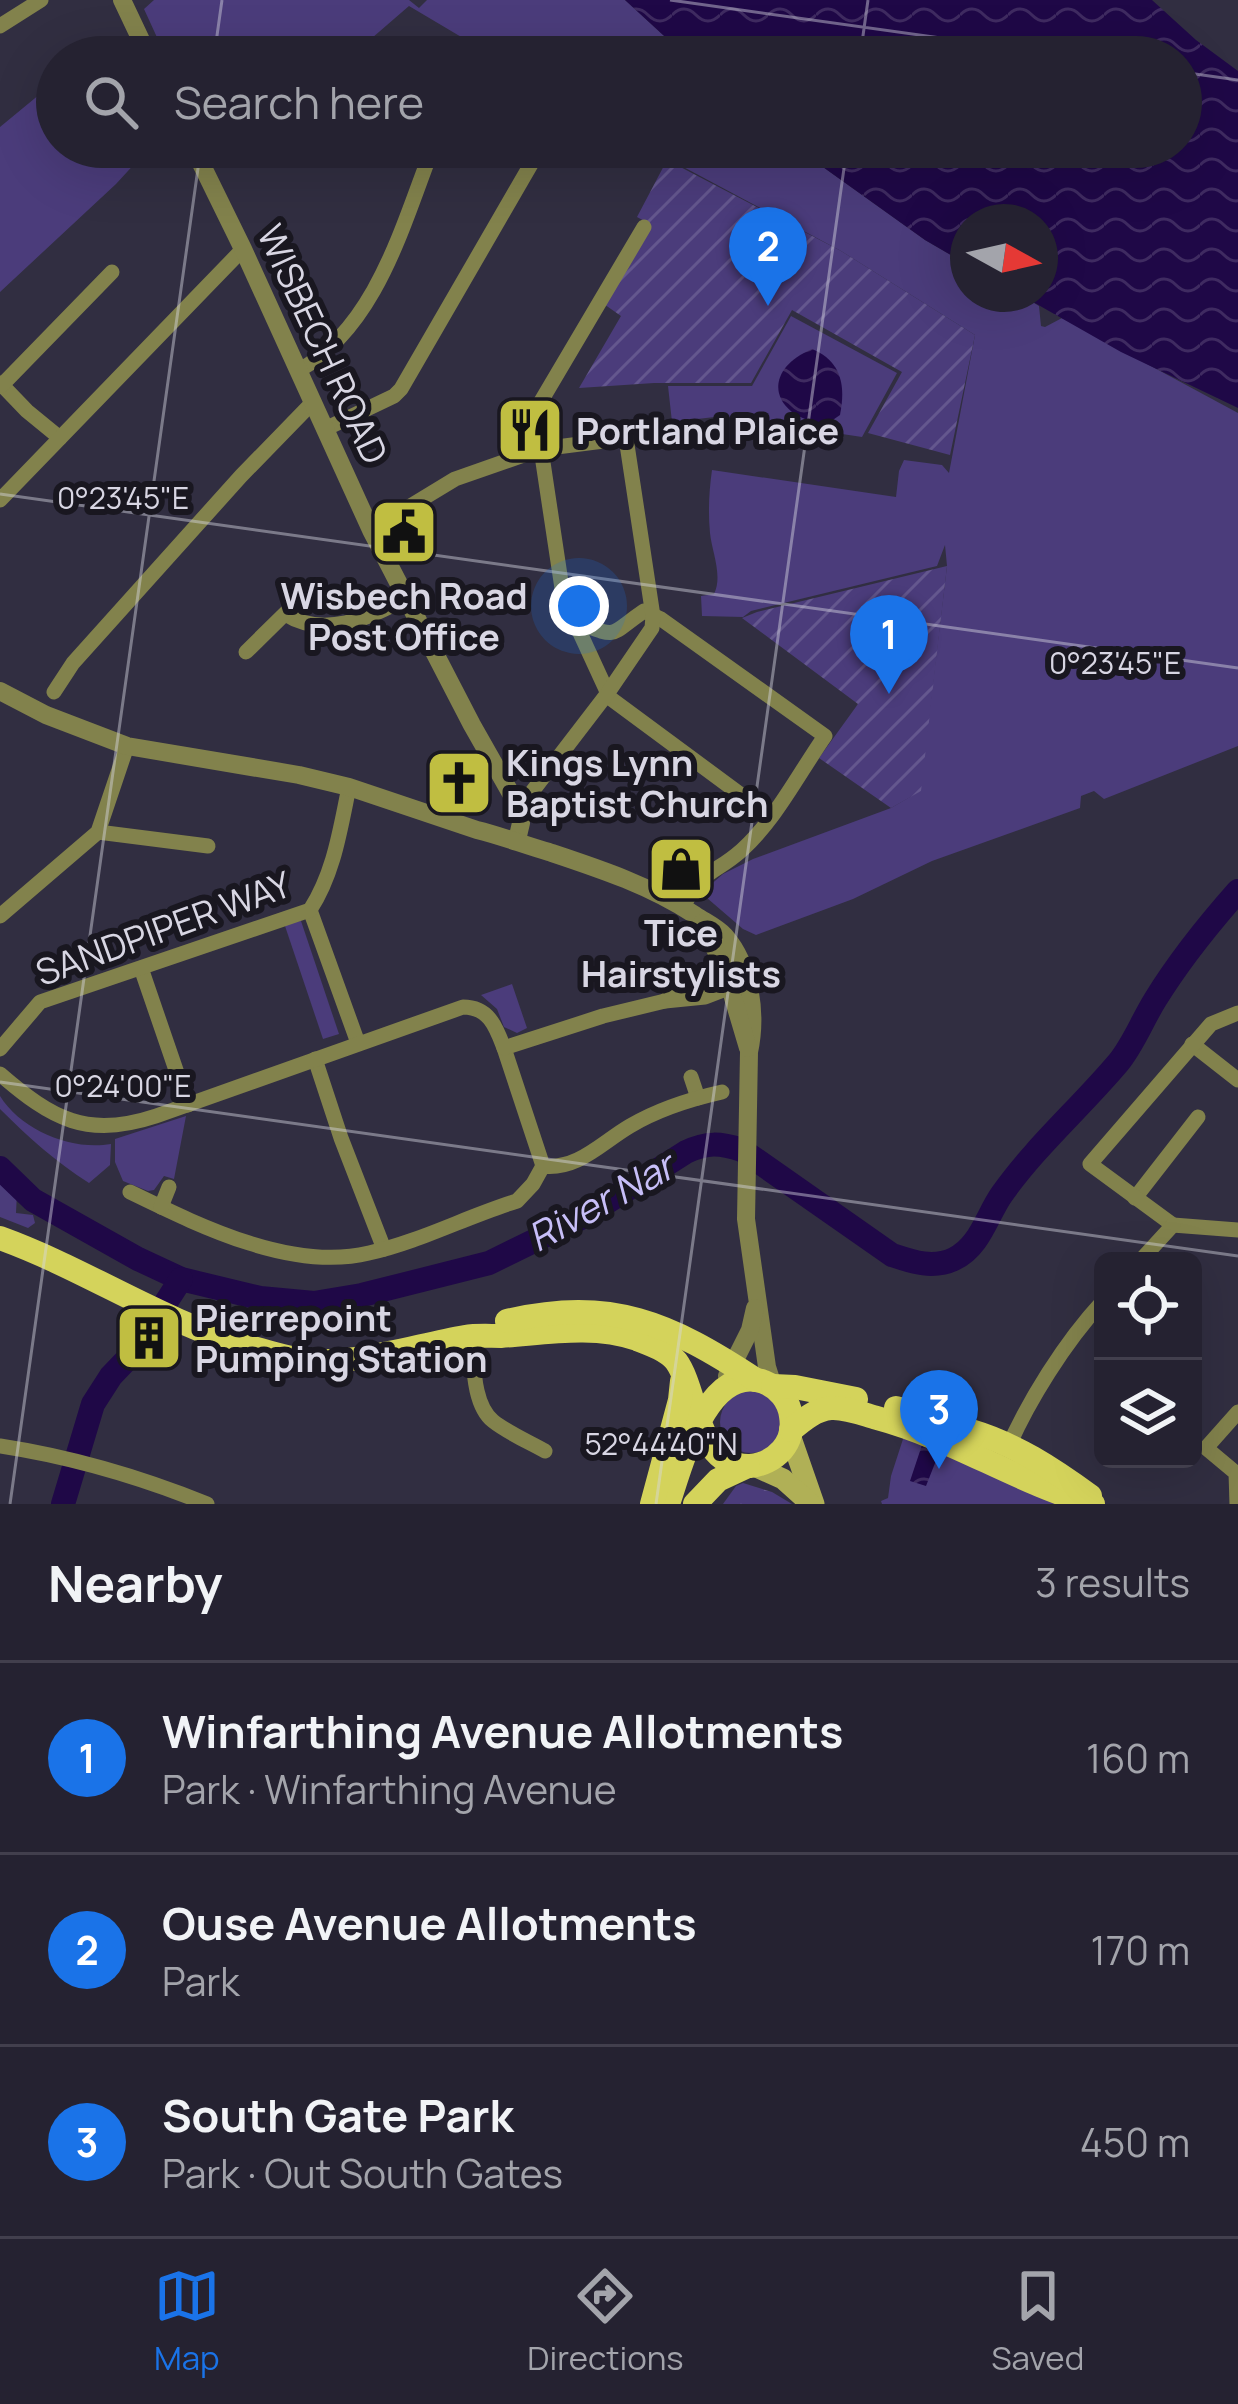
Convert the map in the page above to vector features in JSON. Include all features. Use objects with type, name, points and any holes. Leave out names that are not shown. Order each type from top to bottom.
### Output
[{"type":"main road","points":[[0,1238],[220,1339],[288,1358],[375,1356],[472,1336],[558,1330],[620,1334],[673,1358],[715,1405]]},
{"type":"main road","points":[[472,1336],[493,1324],[570,1312],[656,1324],[715,1405],[726,1459],[783,1478],[812,1504]]},
{"type":"main road","points":[[652,1504],[680,1400],[682,1373]]},
{"type":"main road","points":[[764,1383],[780,1393],[790,1410],[791,1432],[812,1504]]},
{"type":"main road","points":[[668,1504],[715,1405],[764,1383],[880,1404],[964,1428],[1066,1496],[1093,1504]]},
{"type":"main road","points":[[695,1504],[718,1480],[776,1456],[791,1432],[809,1416],[842,1409],[1005,1455],[1066,1478],[1102,1504]]},
{"type":"street","points":[[0,26],[41,0]]},
{"type":"street","points":[[130,2],[142,36]]},
{"type":"street","name":"WISBECH ROAD","points":[[203,168],[371,530],[518,806]]},
{"type":"street","points":[[298,371],[329,349],[374,292],[425,168]]},
{"type":"street","points":[[325,429],[401,389],[529,168]]},
{"type":"street","points":[[644,226],[540,403],[543,449],[566,616],[611,634],[640,613],[653,616],[825,736],[771,817],[741,851],[705,874],[692,913],[724,967],[749,1052]]},
{"type":"street","points":[[0,500],[243,249]]},
{"type":"street","points":[[60,438],[1,384],[112,272]]},
{"type":"street","points":[[54,692],[73,663],[313,402]]},
{"type":"street","points":[[371,530],[455,478],[543,449],[674,432]]},
{"type":"street","points":[[517,840],[518,806],[607,694],[652,628],[626,438]]},
{"type":"street","points":[[246,652],[305,594]]},
{"type":"street","points":[[285,614],[295,620],[338,626],[405,598]]},
{"type":"street","points":[[574,622],[607,694],[771,817]]},
{"type":"street","points":[[0,691],[46,715],[128,746],[349,787],[608,870],[721,932],[740,961],[753,1008],[746,1219],[764,1383]]},
{"type":"street","points":[[0,916],[98,832],[128,746]]},
{"type":"street","name":"SANDPIPER WAY","points":[[1,1046],[40,1002],[310,910],[330,870],[349,787]]},
{"type":"street","points":[[98,832],[208,846]]},
{"type":"street","points":[[310,910],[358,1043]]},
{"type":"street","points":[[665,1001],[681,986],[724,967]]},
{"type":"street","points":[[141,968],[188,1105]]},
{"type":"street","points":[[504,1048],[594,1019],[731,988]]},
{"type":"street","points":[[0,1074],[52,1114],[87,1124],[129,1125],[472,1007],[486,1013],[496,1026],[543,1166],[518,1201],[362,1255],[298,1255],[228,1235],[130,1192]]},
{"type":"street","points":[[1238,1013],[1210,1024],[1090,1164],[1173,1226],[1238,1230]]},
{"type":"street","points":[[1192,1044],[1238,1080]]},
{"type":"street","points":[[315,1059],[384,1250]]},
{"type":"street","points":[[692,1077],[698,1098]]},
{"type":"street","points":[[543,1166],[559,1168],[579,1160],[633,1124],[722,1092]]},
{"type":"street","points":[[1135,1198],[1198,1117]]},
{"type":"street","points":[[161,1207],[169,1187]]},
{"type":"street","points":[[1148,1252],[1173,1226]]},
{"type":"street","points":[[715,1405],[750,1330],[756,1298]]},
{"type":"street","points":[[1005,1455],[1052,1370],[1094,1318]]},
{"type":"street","points":[[472,1336],[483,1409],[491,1420],[545,1451]]},
{"type":"street","points":[[1237,1504],[1236,1473],[1205,1448],[1238,1412]]},
{"type":"street","points":[[0,1446],[89,1463],[169,1497],[207,1504]]},
{"type":"green space","points":[[154,0],[409,0],[419,8],[427,0],[625,0],[664,36],[460,36],[409,6],[374,36],[156,36],[144,9]]},
{"type":"green space","points":[[36,97],[36,168],[131,168],[0,292],[0,127]]},
{"type":"green space","points":[[663,168],[682,168],[841,251],[975,335],[950,455],[868,433],[902,372],[792,310],[751,383],[579,388],[621,316],[601,302],[650,224],[637,217]]},
{"type":"green space","points":[[685,168],[824,168],[950,255],[950,312],[1040,312],[1045,327],[1062,318],[1238,413],[1238,746],[1104,799],[1094,791],[1081,796],[1080,808],[932,861],[853,899],[756,935],[707,898],[708,887],[753,859],[891,808],[920,791],[947,566],[945,545],[937,566],[751,611],[743,617],[702,616],[701,596],[714,594],[717,580],[709,525],[712,470],[896,497],[904,460],[942,465],[949,473],[975,335],[841,251]]},
{"type":"green space","points":[[791,316],[897,373],[862,437],[723,416],[672,422],[668,386],[752,386]]},
{"type":"green space","points":[[947,566],[921,791],[891,808],[819,758],[858,704],[742,618]]},
{"type":"green space","points":[[301,921],[339,1034],[323,1039],[284,923]]},
{"type":"green space","points":[[512,984],[527,1028],[517,1033],[504,1027],[497,1009],[481,995]]},
{"type":"green space","points":[[0,1096],[21,1119],[48,1135],[80,1144],[111,1144],[110,1165],[89,1183],[0,1109]]},
{"type":"green space","points":[[186,1116],[174,1179],[164,1176],[148,1191],[123,1181],[115,1162],[115,1139]]},
{"type":"green space","points":[[0,1177],[17,1193],[16,1213],[33,1215],[35,1223],[28,1228],[0,1217]]},
{"type":"green space","points":[[751,1391],[773,1400],[782,1422],[773,1444],[751,1453],[729,1444],[720,1422],[729,1400]]},
{"type":"green space","points":[[904,1436],[1057,1504],[882,1504],[888,1498]]},
{"type":"green space","points":[[743,1483],[772,1492],[792,1504],[723,1504]]},
{"type":"water","points":[[625,0],[1152,0],[1192,36],[664,36]]},
{"type":"water","points":[[1202,44],[1238,71],[1238,408],[1051,312],[1058,312],[1058,204],[950,204],[950,255],[824,168],[1202,168]]},
{"type":"water","points":[[812,349],[835,367],[841,384],[840,415],[827,424],[794,413],[779,393],[784,370]]},
{"type":"water","points":[[923,1442],[941,1448],[926,1486],[910,1481]]},
{"type":"waterway","name":"River Nar","points":[[0,1168],[33,1200],[138,1259],[181,1279],[260,1298],[314,1303],[489,1263],[587,1215],[686,1152],[714,1145],[742,1150],[892,1255],[938,1264],[970,1247],[1015,1176],[1118,1063],[1174,971],[1238,891]]},
{"type":"waterway","points":[[63,1504],[93,1404],[181,1279]]},
{"type":"place","name":"Ouse Avenue Allotments","points":[[768,306]]},
{"type":"place","name":"Portland Plaice","points":[[530,430]]},
{"type":"place","name":"Wisbech Road Post Office","points":[[404,532]]},
{"type":"place","name":"Winfarthing Avenue Allotments","points":[[889,694]]},
{"type":"place","name":"Kings Lynn Baptist Church","points":[[459,783]]},
{"type":"place","name":"Tice Hairstylists","points":[[681,869]]},
{"type":"place","name":"Pierrepoint Pumping Station","points":[[149,1338]]},
{"type":"place","name":"South Gate Park","points":[[939,1469]]}]
